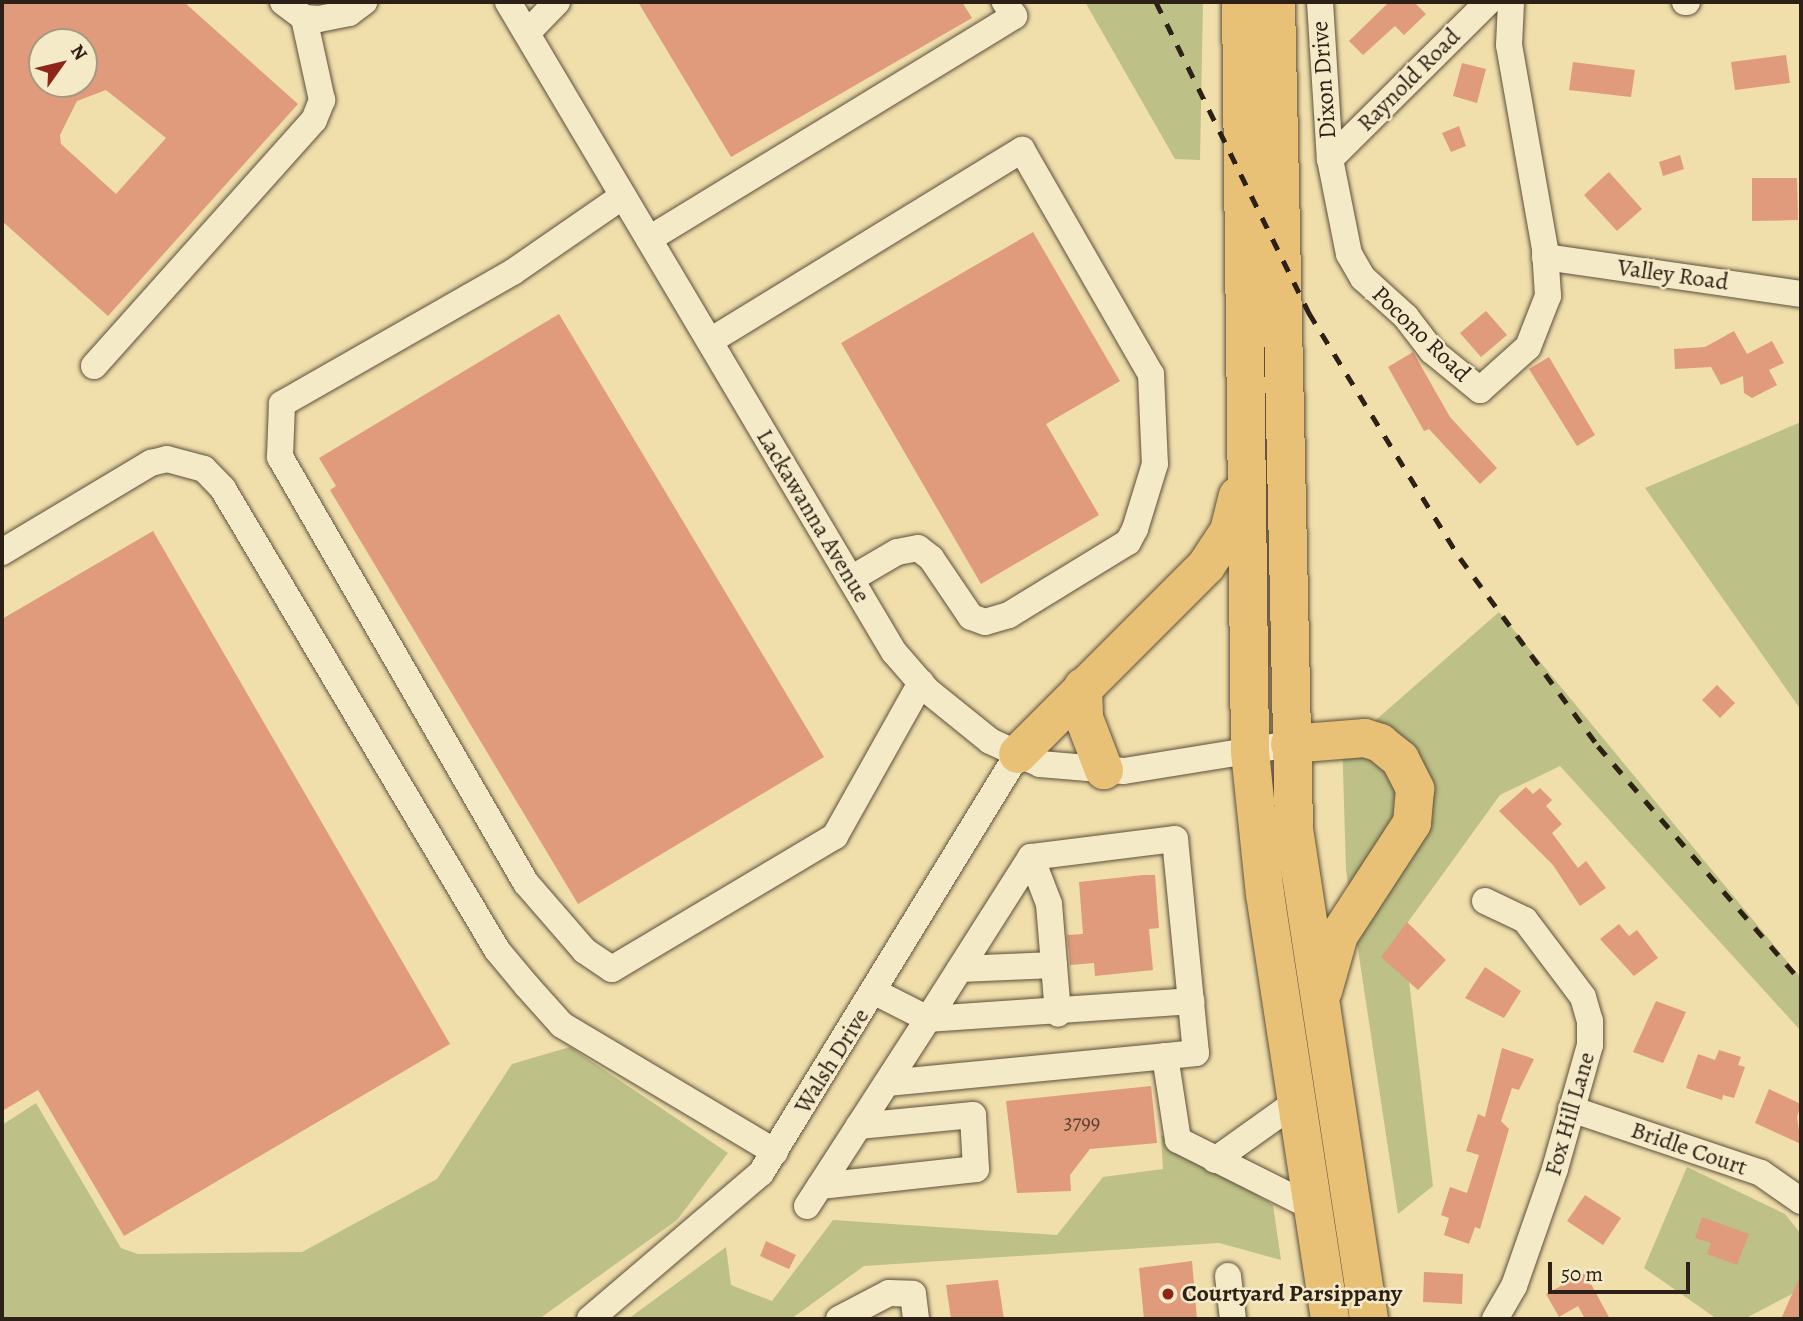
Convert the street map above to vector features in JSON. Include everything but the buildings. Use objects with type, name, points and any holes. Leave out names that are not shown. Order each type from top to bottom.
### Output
[{"type":"highway","points":[[1241,2],[1250,752],[1296,1103],[1330,1319]]},
{"type":"highway","points":[[1276,2],[1290,744],[1299,887],[1369,1319]]},
{"type":"highway","points":[[1018,754],[1206,566],[1229,531],[1246,467]]},
{"type":"highway","points":[[1083,687],[1084,719],[1104,770]]},
{"type":"highway","points":[[1290,744],[1349,738],[1380,743],[1400,759],[1415,789],[1412,822],[1402,843],[1339,935],[1320,1007]]},
{"type":"street","points":[[94,366],[314,120],[321,89],[304,18],[283,2]]},
{"type":"street","points":[[304,18],[349,13],[364,2]]},
{"type":"street","name":"Lackawanna Avenue","points":[[508,2],[894,652],[921,683],[990,741],[1040,764],[1104,770],[1250,752],[1290,744]]},
{"type":"street","points":[[527,33],[557,2]]},
{"type":"street","points":[[649,239],[1014,16],[1005,2]]},
{"type":"street","name":"Dixon Drive","points":[[1320,2],[1330,159]]},
{"type":"street","name":"Raynold Road","points":[[1330,159],[1488,2]]},
{"type":"street","name":"Pocono Road","points":[[1330,159],[1349,254],[1363,278],[1406,317],[1432,352],[1480,390],[1509,368],[1541,323],[1548,296],[1545,257],[1517,111],[1509,45],[1511,2]]},
{"type":"street","points":[[710,341],[1022,150],[1151,374],[1155,464],[1135,529],[1128,542],[1009,615],[985,622],[971,617],[931,558],[918,548],[897,552],[851,579]]},
{"type":"street","points":[[623,196],[513,272],[282,404],[280,457],[526,883],[585,951],[612,969],[835,836],[921,683]]},
{"type":"street","name":"Valley Road","points":[[1545,257],[1801,295]]},
{"type":"street","points":[[2,552],[151,463],[167,459],[204,469],[223,489],[497,950],[527,986],[562,1025],[775,1152]]},
{"type":"street","name":"Walsh Drive","points":[[590,1319],[718,1215],[775,1152],[1018,754]]},
{"type":"street","points":[[887,1083],[1196,1053],[1175,839],[1031,857]]},
{"type":"street","points":[[1031,857],[1049,904],[1058,1014]]},
{"type":"street","points":[[859,1126],[972,1115],[976,1170],[814,1196],[1031,857]]},
{"type":"street","name":"Fox Hill Lane","points":[[1485,901],[1525,920],[1583,997],[1590,1045],[1514,1286],[1495,1319]]},
{"type":"street","points":[[960,969],[1054,965]]},
{"type":"street","points":[[875,992],[929,1019],[1058,1014],[1191,1001]]},
{"type":"street","points":[[1165,1056],[1178,1140],[1312,1208]]},
{"type":"street","points":[[1215,1160],[1296,1103]]},
{"type":"street","name":"Bridle Court","points":[[1571,1109],[1761,1173],[1801,1200]]},
{"type":"street","points":[[1228,1276],[1233,1319]]},
{"type":"street","points":[[839,1319],[889,1293],[913,1294],[916,1319]]},
{"type":"green space","points":[[1085,2],[1203,2],[1200,160],[1175,159]]},
{"type":"green space","points":[[1801,422],[1801,710],[1645,488]]},
{"type":"green space","points":[[1499,612],[1801,978],[1801,1031],[1560,766],[1500,795],[1403,929],[1433,1186],[1398,1214],[1346,870],[1342,737],[1353,740]]},
{"type":"green space","points":[[570,1047],[728,1153],[677,1220],[539,1319],[2,1319],[2,1125],[36,1103],[121,1248],[138,1254],[302,1252],[437,1179],[512,1064]]},
{"type":"green space","points":[[1161,1135],[1273,1205],[1281,1260],[1219,1243],[864,1266],[791,1319],[628,1319],[726,1247],[731,1285],[772,1301],[833,1220],[1057,1235],[1103,1177],[1163,1169]]},
{"type":"green space","points":[[1687,1167],[1785,1214],[1801,1234],[1801,1309],[1794,1293],[1744,1319],[1717,1319],[1644,1268]]},
{"type":"railway","points":[[1156,2],[1309,313],[1460,558],[1598,746],[1801,981]]},
{"type":"place","name":"Courtyard Parsippany","points":[[1168,1294]]}]
